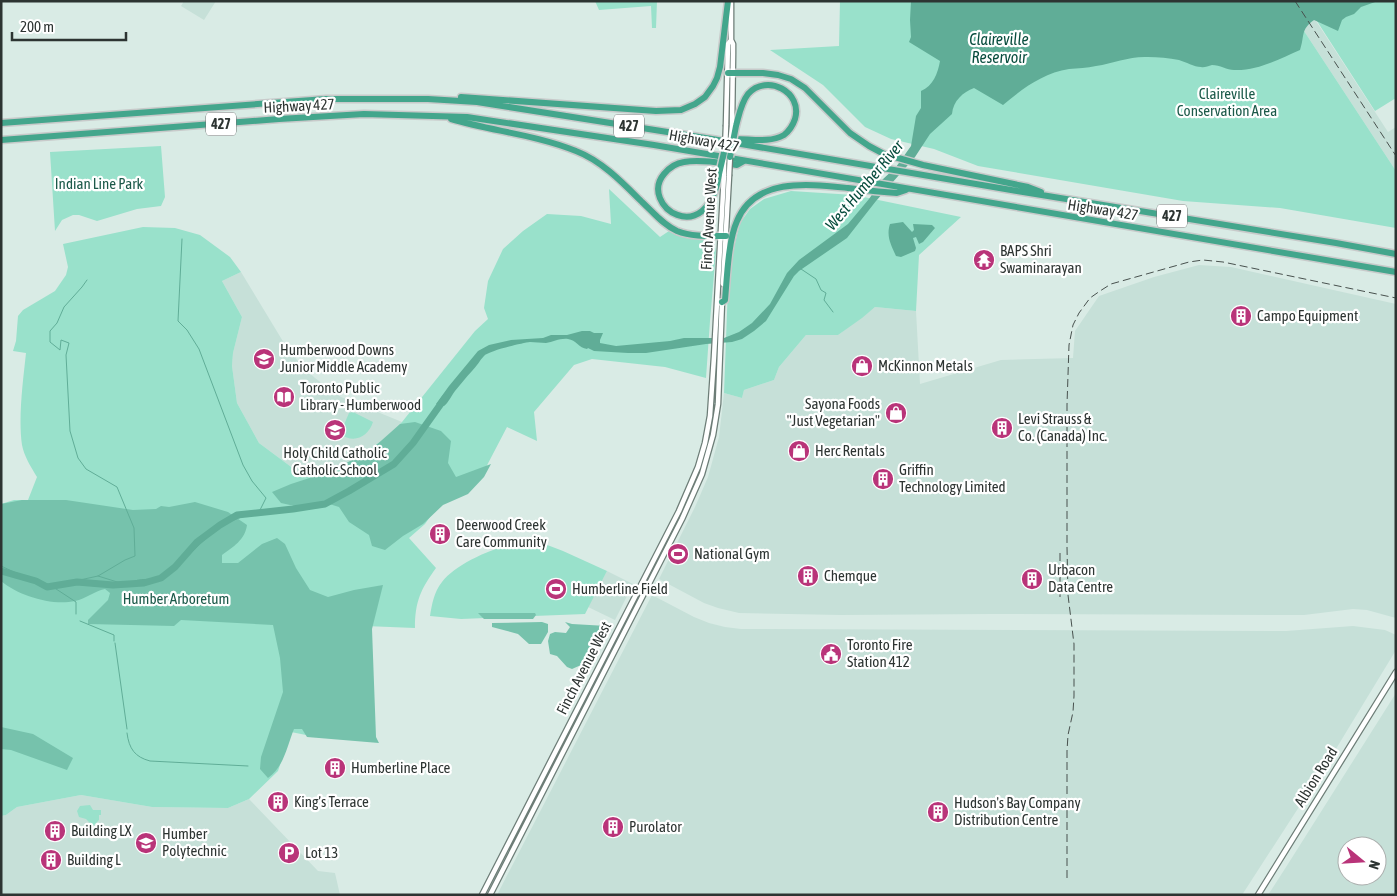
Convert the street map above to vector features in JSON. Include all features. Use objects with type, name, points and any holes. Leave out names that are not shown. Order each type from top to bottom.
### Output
[{"type":"highway","points":[[428,99],[437,96],[477,97],[656,111],[681,110],[705,97],[718,78],[729,1]]},
{"type":"highway","points":[[731,73],[778,75],[790,79],[805,88],[850,133],[884,154],[923,165],[1028,187],[1049,196]]},
{"type":"highway","points":[[712,139],[770,139],[784,134],[793,124],[796,112],[795,104],[789,93],[774,85],[762,85],[748,94],[731,126],[730,157]]},
{"type":"highway","name":"Highway 427","points":[[1,123],[326,100],[428,99],[477,102],[712,139],[1396,254]]},
{"type":"highway","name":"Highway 427","points":[[1,140],[364,114],[467,117],[654,145],[1396,272]]},
{"type":"highway","points":[[441,116],[578,151],[604,167],[658,218],[672,228],[686,234],[723,236]]},
{"type":"highway","points":[[725,148],[724,175],[708,207],[699,214],[690,217],[678,216],[667,210],[659,195],[660,181],[667,171],[675,165],[684,162],[705,161],[737,165],[744,161]]},
{"type":"highway","points":[[722,302],[725,300],[735,226],[749,202],[758,196],[776,188],[788,186],[814,185],[897,193],[908,189]]},
{"type":"main road","name":"Finch Avenue West","points":[[725,148],[731,126],[731,54],[733,44],[731,40],[729,1]]},
{"type":"main road","name":"Finch Avenue West","points":[[718,324],[722,302],[724,175],[730,157]]},
{"type":"main road","name":"Finch Avenue West","points":[[482,895],[690,486],[700,462],[706,435],[716,357],[723,236]]},
{"type":"main road","name":"Finch Avenue West","points":[[490,895],[699,483],[715,425],[718,404],[716,357]]},
{"type":"main road","name":"Albion Road","points":[[1258,895],[1396,672]]},
{"type":"main road","points":[[527,807],[533,810]]},
{"type":"shaded area","points":[[184,1],[216,1],[204,20],[181,6]]},
{"type":"shaded area","points":[[1314,19],[1388,132],[1396,127],[1396,171],[1304,31],[1307,24]]},
{"type":"shaded area","points":[[1199,265],[1231,267],[1396,304],[1396,618],[1367,610],[1353,609],[1304,615],[841,615],[739,613],[704,603],[659,579],[708,477],[719,437],[724,393],[742,398],[744,390],[774,380],[779,367],[806,335],[838,335],[875,307],[916,311],[920,384],[1001,360],[1073,358],[1075,331],[1099,296],[1154,277]]},
{"type":"shaded area","points":[[241,272],[287,348],[304,368],[341,397],[402,422],[386,438],[332,472],[302,475],[259,443],[237,403],[232,366],[233,353],[242,317],[222,281]]},
{"type":"shaded area","points":[[607,571],[633,584],[615,620],[588,607]]},
{"type":"shaded area","points":[[652,595],[709,623],[741,629],[1286,631],[1353,626],[1385,630],[1396,635],[1396,650],[1328,762],[1242,895],[497,895]]},
{"type":"shaded area","points":[[1396,693],[1396,895],[1268,895]]},
{"type":"shaded area","name":"Humber Polytechnic","points":[[81,795],[152,807],[228,808],[249,799],[318,871],[335,873],[340,895],[1,895],[1,816],[6,815],[17,807]]},
{"type":"green space","points":[[595,1],[657,1],[656,28],[652,28],[651,6],[599,10]]},
{"type":"green space","name":"Claireville Conservation Area","points":[[840,1],[1288,1],[1304,31],[1396,171],[1396,228],[1280,208],[1183,201],[978,166],[934,149],[891,139],[865,127],[823,85],[770,50],[839,46]]},
{"type":"green space","points":[[1304,1],[1396,1],[1396,98],[1375,111]]},
{"type":"green space","name":"Indian Line Park","points":[[161,146],[165,197],[161,206],[137,209],[97,221],[73,215],[62,220],[55,231],[50,152]]},
{"type":"green space","name":"Humber Arboretum","points":[[609,189],[660,237],[669,231],[687,238],[709,239],[714,243],[716,251],[706,378],[665,367],[592,359],[574,365],[534,412],[537,441],[507,427],[483,473],[437,507],[425,524],[409,538],[436,568],[426,582],[420,596],[416,610],[415,628],[365,626],[355,677],[306,735],[291,732],[278,771],[249,799],[228,808],[152,807],[81,795],[17,807],[6,815],[1,816],[1,504],[14,500],[28,500],[37,477],[24,453],[21,434],[21,399],[26,353],[13,351],[16,341],[18,316],[23,310],[55,291],[66,275],[68,267],[63,244],[143,227],[175,228],[200,235],[230,257],[241,272],[222,281],[242,317],[233,353],[232,366],[237,403],[259,443],[302,475],[332,472],[386,438],[402,422],[475,331],[488,319],[484,308],[488,281],[503,249],[523,231],[547,214],[581,216],[611,224]]},
{"type":"green space","points":[[791,191],[854,195],[961,217],[919,255],[916,311],[875,307],[838,335],[806,335],[779,367],[774,380],[744,390],[742,398],[724,393],[728,286],[732,255],[740,223],[750,209],[764,199]]},
{"type":"green space","points":[[353,412],[373,422],[368,432],[355,439],[340,434],[349,413]]},
{"type":"green space","points":[[415,422],[441,431],[451,441],[448,463],[456,477],[491,464],[484,477],[468,494],[443,505],[423,524],[385,550],[372,546],[369,535],[349,522],[339,507],[323,502],[299,507],[281,503],[272,492],[334,470],[373,448],[400,424]]},
{"type":"green space","points":[[22,500],[66,500],[133,510],[156,509],[161,506],[169,507],[195,502],[228,512],[247,525],[241,539],[222,555],[222,563],[238,563],[262,544],[277,538],[285,544],[296,568],[310,590],[328,597],[383,585],[372,629],[376,737],[379,743],[307,737],[302,729],[294,729],[278,768],[268,778],[260,769],[261,757],[283,692],[280,658],[273,625],[181,620],[174,626],[88,624],[88,620],[108,600],[110,593],[105,589],[79,600],[66,602],[36,599],[17,591],[1,581],[1,504]]},
{"type":"green space","points":[[522,542],[542,543],[607,571],[585,614],[461,619],[430,616],[437,590],[442,582],[457,568],[490,551]]},
{"type":"green space","points":[[478,613],[535,613],[536,615],[533,619],[484,619]]},
{"type":"green space","points":[[542,622],[548,624],[548,632],[541,644],[529,644],[518,634],[492,627],[492,623]]},
{"type":"green space","points":[[565,622],[607,626],[600,645],[591,654],[591,662],[588,669],[584,669],[581,665],[572,669],[567,667],[557,656],[550,654],[548,641],[550,634],[555,632],[566,633],[570,627]]},
{"type":"green space","points":[[1,727],[33,734],[73,758],[67,770],[11,750],[1,749]]},
{"type":"green space","points":[[90,805],[93,810],[101,810],[99,820],[93,826],[86,819],[79,817],[77,811],[80,806]]},
{"type":"water","name":"Claireville Reservoir","points":[[911,1],[1378,1],[1361,7],[1354,14],[1342,20],[1338,31],[1314,20],[1305,30],[1300,50],[1251,69],[1231,70],[1212,65],[1202,67],[1175,59],[1141,57],[1050,74],[1025,88],[1003,105],[974,88],[959,98],[954,105],[952,114],[930,134],[915,157],[876,201],[847,238],[799,271],[766,321],[742,339],[732,342],[646,353],[594,351],[568,339],[546,343],[530,342],[520,344],[484,356],[444,406],[436,404],[478,351],[489,345],[511,340],[567,335],[582,331],[603,333],[600,343],[616,346],[684,338],[724,338],[739,332],[752,323],[770,304],[787,273],[799,260],[848,224],[882,180],[896,167],[911,146],[916,116],[921,108],[921,91],[929,86],[934,79],[940,61],[909,42],[911,37]]},
{"type":"water","points":[[903,222],[912,232],[914,230],[913,224],[932,225],[935,228],[919,244],[916,237],[913,238],[915,251],[901,257],[896,256],[889,233],[890,224]]},
{"type":"waterway","points":[[98,576],[127,585],[137,580],[159,578],[170,572],[219,528],[236,519],[258,514],[266,498],[252,481],[243,465],[199,349],[187,330],[178,321],[182,239]]},
{"type":"waterway","points":[[801,269],[816,279],[821,290],[826,293],[824,300],[833,312]]},
{"type":"waterway","points":[[50,585],[98,576],[135,556],[134,528],[117,487],[86,469],[78,458],[70,431],[66,355],[69,343],[61,340],[60,350],[50,342],[50,331],[57,323],[64,307],[87,280]]},
{"type":"waterway","name":"West Humber River","points":[[1,571],[36,581],[47,587],[77,582],[113,585],[144,583],[161,578],[175,567],[197,542],[237,515],[325,504],[394,464],[413,443],[445,398]]},
{"type":"waterway","name":"West Humber River","points":[[1,566],[50,585],[76,602],[76,614]]},
{"type":"waterway","points":[[80,621],[114,635],[114,641]]},
{"type":"waterway","points":[[115,643],[127,729]]},
{"type":"waterway","points":[[127,733],[129,744],[134,752],[150,761],[248,766]]},
{"type":"railway","points":[[1295,1],[1396,156]]},
{"type":"railway","points":[[1067,878],[1067,751],[1074,696],[1074,644],[1068,595],[1067,405],[1069,345],[1073,325],[1079,313],[1090,298],[1111,284],[1189,262],[1203,260],[1223,262],[1396,298]]},
{"type":"railway","points":[[1060,552],[1060,597]]},
{"type":"place","name":"BAPS Shri Swaminarayan","points":[[984,260]]},
{"type":"place","name":"Campo Equipment","points":[[1241,316]]},
{"type":"place","name":"Humberwood Downs Junior Middle Academy","points":[[264,359]]},
{"type":"place","name":"McKinnon Metals","points":[[862,366]]},
{"type":"place","name":"Toronto Public Library - Humberwood","points":[[284,397]]},
{"type":"place","name":"Sayona Foods \"Just Vegetarian\"","points":[[896,413]]},
{"type":"place","name":"Levi Strauss & Co. (Canada) Inc.","points":[[1002,428]]},
{"type":"place","name":"Holy Child Catholic Catholic School","points":[[335,430]]},
{"type":"place","name":"Herc Rentals","points":[[799,451]]},
{"type":"place","name":"Griffin Technology Limited","points":[[883,479]]},
{"type":"place","name":"Deerwood Creek Care Community","points":[[440,534]]},
{"type":"place","name":"National Gym","points":[[678,554]]},
{"type":"place","name":"Chemque","points":[[808,576]]},
{"type":"place","name":"Urbacon Data Centre","points":[[1032,579]]},
{"type":"place","name":"Humberline Field","points":[[556,589]]},
{"type":"place","name":"Toronto Fire Station 412","points":[[831,654]]},
{"type":"place","name":"Humberline Place","points":[[335,768]]},
{"type":"place","name":"King’s Terrace","points":[[278,802]]},
{"type":"place","name":"Hudson's Bay Company Distribution Centre","points":[[938,812]]},
{"type":"place","name":"Purolator","points":[[613,827]]},
{"type":"place","name":"Building LX","points":[[55,831]]},
{"type":"place","name":"Humber Polytechnic","points":[[146,843]]},
{"type":"place","name":"Lot 13","points":[[289,853]]},
{"type":"place","name":"Building L","points":[[51,860]]}]
